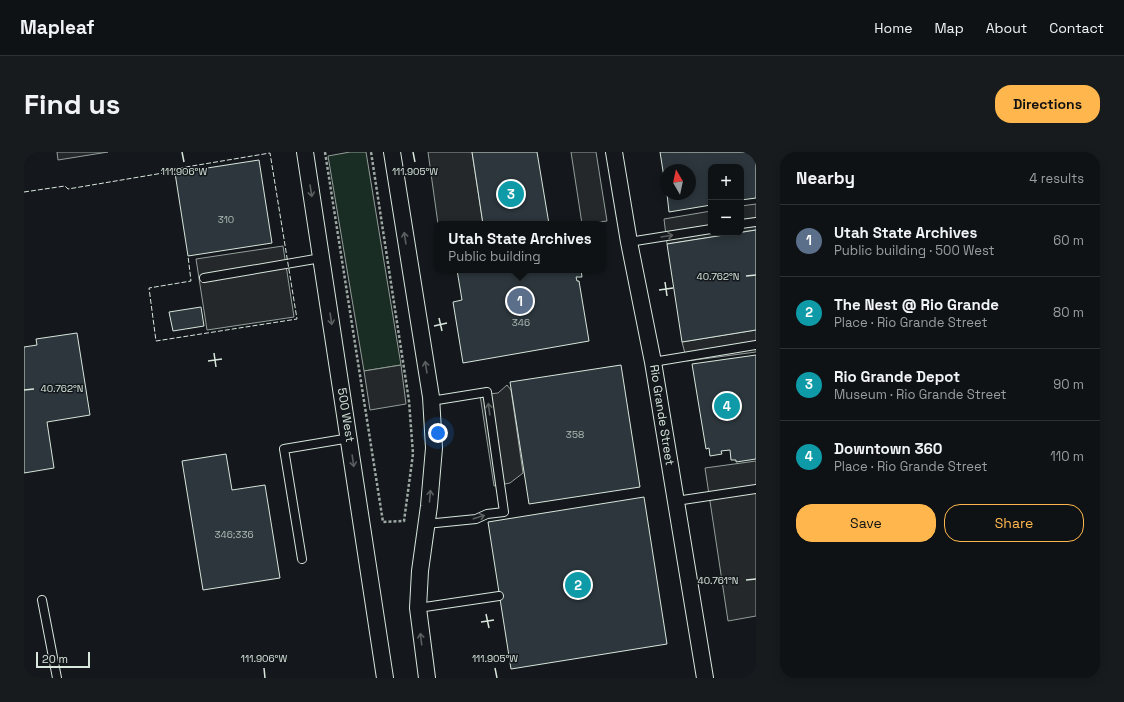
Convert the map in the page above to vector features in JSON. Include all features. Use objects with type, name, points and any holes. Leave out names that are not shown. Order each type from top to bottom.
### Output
[{"type":"street","name":"500 West","points":[[305,152],[350,438],[385,678]]},
{"type":"street","points":[[392,152],[431,401],[434,448],[420,571],[418,608],[427,678]]},
{"type":"street","name":"Rio Grande Street","points":[[614,152],[629,242],[653,362],[705,678]]},
{"type":"lane","points":[[744,224],[756,222]]},
{"type":"lane","points":[[629,242],[708,229]]},
{"type":"lane","points":[[204,278],[321,258]]},
{"type":"lane","points":[[653,362],[756,345]]},
{"type":"lane","points":[[426,524],[476,519],[487,514],[504,512],[487,392],[431,401]]},
{"type":"lane","points":[[302,559],[284,449],[350,438]]},
{"type":"lane","points":[[676,501],[756,489]]},
{"type":"lane","points":[[418,608],[499,596]]},
{"type":"lane","points":[[42,600],[57,678]]},
{"type":"path","points":[[325,152],[383,522],[404,521],[413,454],[409,401],[371,152]]},
{"type":"green space","points":[[350,152],[366,152],[401,365],[364,371],[328,156]]},
{"type":"shaded area","points":[[57,152],[108,152],[58,160]]},
{"type":"shaded area","points":[[428,152],[472,152],[483,221],[438,221]]},
{"type":"shaded area","points":[[571,152],[596,152],[607,221],[582,221]]},
{"type":"shaded area","points":[[756,204],[756,230],[744,232],[744,206]]},
{"type":"shaded area","points":[[708,212],[708,236],[718,236],[667,244],[664,219]]},
{"type":"shaded area","points":[[283,246],[294,317],[207,330],[196,259]]},
{"type":"shaded area","points":[[756,330],[756,352],[687,361],[682,342]]},
{"type":"shaded area","points":[[401,365],[406,404],[370,410],[364,371]]},
{"type":"shaded area","points":[[507,385],[511,390],[523,473],[510,483],[494,486],[480,395],[498,393]]},
{"type":"shaded area","points":[[756,461],[756,616],[728,621],[705,468]]},
{"type":"building","points":[[472,152],[537,152],[548,221],[483,221]]},
{"type":"building","points":[[660,152],[756,152],[756,198],[744,200],[744,164],[708,164],[708,206],[669,212],[668,200],[696,200],[696,164],[662,164]]},
{"type":"building","points":[[259,160],[272,243],[188,256],[175,173]]},
{"type":"building","points":[[756,230],[756,330],[682,342],[667,244],[718,236],[744,236],[744,232]]},
{"type":"building","points":[[458,273],[581,273],[582,277],[576,277],[577,281],[579,281],[589,341],[463,363],[453,302],[462,300]]},
{"type":"building","points":[[201,307],[204,326],[173,331],[169,312]]},
{"type":"building","points":[[77,333],[90,415],[47,422],[54,468],[24,473],[24,347],[37,345],[36,339]]},
{"type":"building","points":[[756,355],[756,459],[736,462],[736,460],[731,460],[730,450],[721,451],[722,454],[710,456],[709,448],[706,449],[692,364]]},
{"type":"building","points":[[621,365],[640,487],[529,504],[510,382]]},
{"type":"building","points":[[226,454],[232,490],[265,485],[280,578],[203,590],[182,461]]},
{"type":"building","points":[[644,497],[667,644],[511,669],[488,522]]},
{"type":"fence","points":[[24,192],[65,186],[68,189],[270,153],[297,319],[156,341],[149,288],[191,281],[188,256]]},
{"type":"place","name":"Rio Grande Depot","points":[[511,194]]},
{"type":"place","name":"Utah State Archives","points":[[520,301]]},
{"type":"place","name":"Downtown 360","points":[[727,406]]},
{"type":"place","name":"The Nest @ Rio Grande","points":[[578,585]]}]
